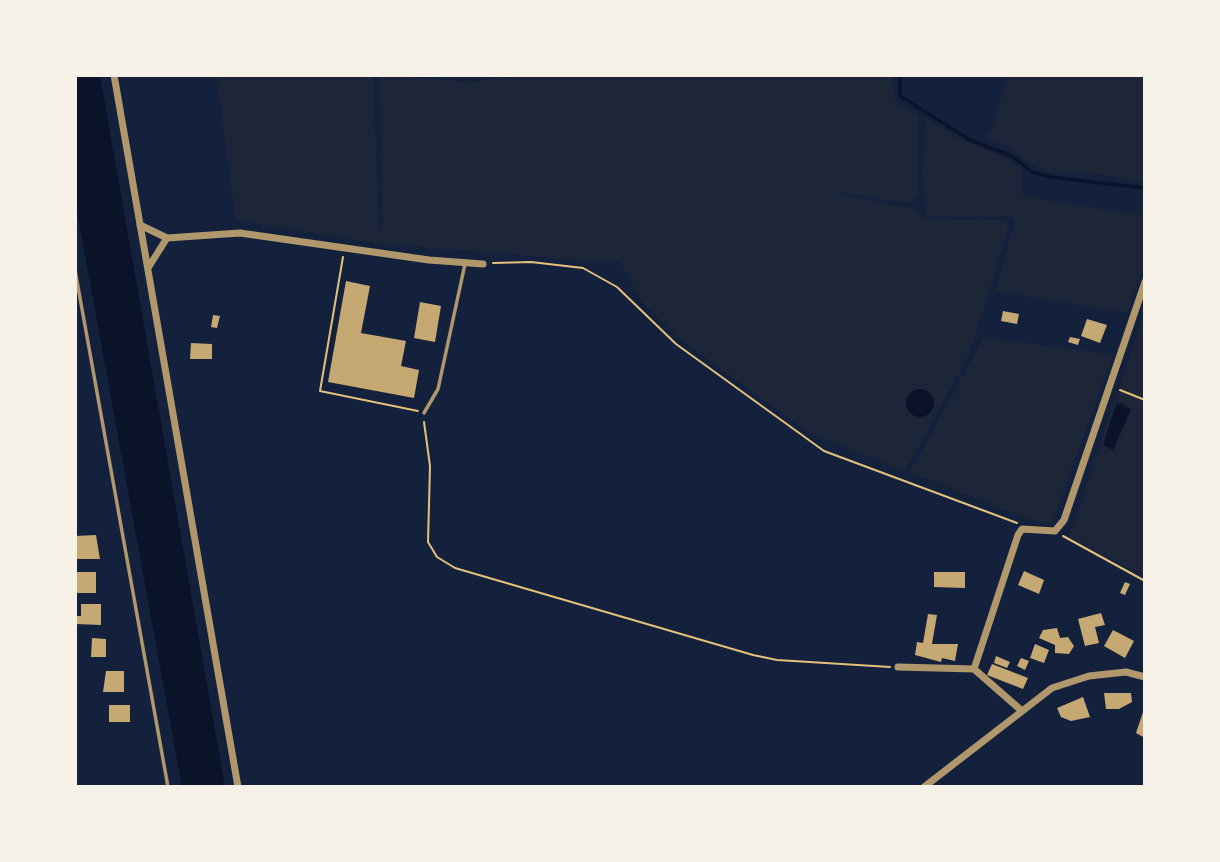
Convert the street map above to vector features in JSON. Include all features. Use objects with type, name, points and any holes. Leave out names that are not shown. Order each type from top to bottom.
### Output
[{"type":"street","points":[[114,75],[238,787]]},
{"type":"street","points":[[140,225],[167,238],[240,233],[483,264]]},
{"type":"street","points":[[148,268],[167,238]]},
{"type":"street","points":[[974,669],[1009,557],[1022,529],[1055,531],[1063,520],[1145,282]]},
{"type":"street","points":[[898,667],[974,669],[1022,711]]},
{"type":"street","points":[[924,787],[1052,688],[1090,676],[1126,672],[1145,677]]},
{"type":"lane","points":[[424,412],[438,388],[465,262]]},
{"type":"lane","points":[[75,270],[168,787]]},
{"type":"path","points":[[345,247],[320,391],[424,412],[430,466],[428,542],[437,557],[455,568],[753,655],[778,660],[898,667]]},
{"type":"path","points":[[483,264],[531,262],[583,268],[617,287],[676,344],[824,451],[1012,520],[1022,529]]},
{"type":"path","points":[[1109,385],[1145,400]]},
{"type":"path","points":[[1055,531],[1145,581]]},
{"type":"shaded area","points":[[75,75],[100,75],[225,787],[182,787],[75,200]]},
{"type":"shaded area","points":[[216,75],[373,75],[379,231],[383,230],[379,75],[470,82],[531,75],[894,75],[892,89],[899,104],[919,115],[919,195],[907,203],[839,192],[839,195],[917,209],[923,219],[1005,220],[1008,225],[969,355],[905,471],[808,432],[711,362],[672,333],[641,300],[620,260],[608,262],[379,244],[236,220]]},
{"type":"shaded area","points":[[1009,75],[1145,75],[1145,184],[1105,175],[1049,173],[1028,163],[1006,145],[985,139],[991,130]]},
{"type":"shaded area","points":[[925,118],[956,138],[999,154],[1012,162],[1022,171],[1022,196],[1145,216],[1145,264],[1127,313],[996,291],[1015,219],[925,216]]},
{"type":"shaded area","points":[[1145,310],[1145,577],[1069,537]]},
{"type":"shaded area","points":[[984,337],[1113,355],[1052,523],[1030,520],[910,472]]},
{"type":"shaded area","points":[[920,389],[930,393],[934,403],[930,413],[920,417],[910,413],[906,403],[910,393]]},
{"type":"shaded area","points":[[1122,403],[1131,410],[1113,450],[1103,445],[1116,404]]},
{"type":"building","points":[[346,281],[370,286],[361,333],[406,341],[401,366],[419,370],[414,398],[328,382]]},
{"type":"building","points":[[420,302],[441,306],[435,342],[414,338]]},
{"type":"building","points":[[1003,311],[1019,314],[1017,324],[1001,321]]},
{"type":"building","points":[[213,315],[220,316],[217,328],[211,327]]},
{"type":"building","points":[[1087,319],[1107,325],[1100,343],[1081,336]]},
{"type":"building","points":[[1070,337],[1080,339],[1078,345],[1068,342]]},
{"type":"building","points":[[191,343],[212,344],[212,359],[190,359]]},
{"type":"building","points":[[96,535],[100,559],[75,559],[75,536]]},
{"type":"building","points":[[1024,571],[1044,580],[1039,594],[1018,585]]},
{"type":"building","points":[[75,572],[96,572],[96,593],[75,593]]},
{"type":"building","points":[[934,572],[965,572],[965,588],[934,587]]},
{"type":"building","points":[[1125,582],[1130,584],[1125,595],[1120,593]]},
{"type":"building","points":[[81,604],[101,604],[101,625],[75,624],[75,616],[81,616]]},
{"type":"building","points":[[1101,613],[1105,625],[1095,627],[1099,643],[1085,646],[1078,619]]},
{"type":"building","points":[[928,614],[937,615],[932,644],[958,644],[955,661],[942,658],[941,662],[915,655],[917,642],[923,643]]},
{"type":"building","points":[[1057,628],[1060,638],[1068,637],[1074,646],[1069,654],[1055,653],[1055,645],[1039,638],[1043,630]]},
{"type":"building","points":[[1113,630],[1134,641],[1125,658],[1104,646]]},
{"type":"building","points":[[92,638],[106,639],[106,657],[91,657]]},
{"type":"building","points":[[1035,644],[1049,650],[1044,663],[1030,658]]},
{"type":"building","points":[[996,656],[1010,662],[1007,668],[994,663]]},
{"type":"building","points":[[1021,658],[1029,661],[1025,670],[1017,666]]},
{"type":"building","points":[[992,664],[1028,678],[1023,689],[987,675]]},
{"type":"building","points":[[106,671],[124,671],[124,692],[103,692]]},
{"type":"building","points":[[1104,693],[1131,693],[1132,702],[1119,709],[1106,709]]},
{"type":"building","points":[[1083,697],[1090,717],[1071,721],[1061,717],[1057,708]]},
{"type":"building","points":[[109,705],[130,705],[130,722],[109,722]]},
{"type":"building","points":[[1145,709],[1145,738],[1136,733]]},
{"type":"waterway","points":[[447,75],[469,75]]},
{"type":"waterway","points":[[900,75],[900,96],[970,140],[1012,156],[1032,172],[1050,177],[1145,188]]}]
